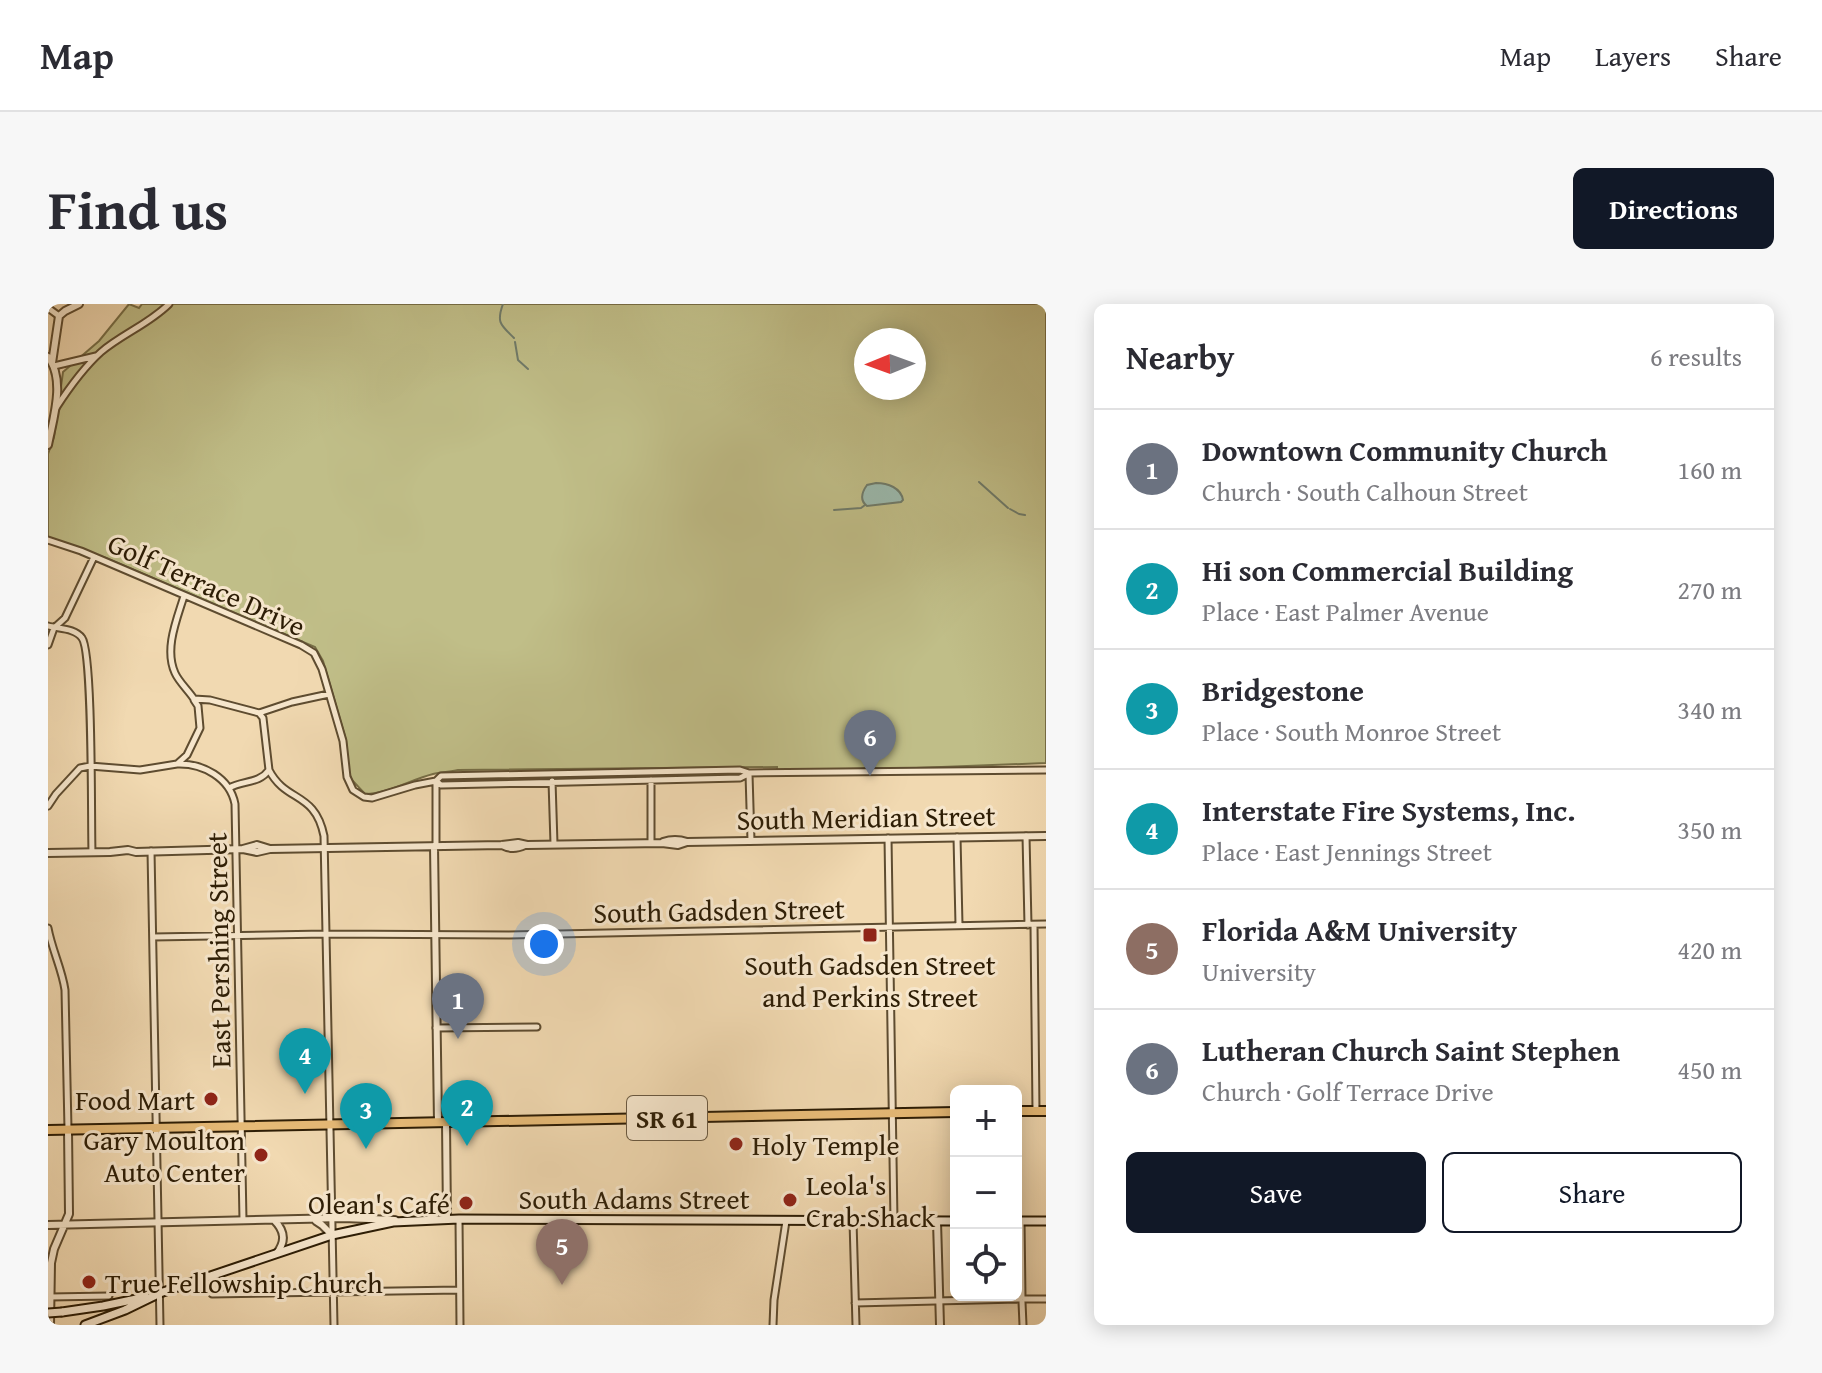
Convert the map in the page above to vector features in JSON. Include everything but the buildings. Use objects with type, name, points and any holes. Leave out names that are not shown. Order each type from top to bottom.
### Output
[{"type":"main road","name":"SR 61","points":[[48,1130],[950,1112]]},
{"type":"main road","name":"South Adams Street","points":[[407,1220],[950,1221]]},
{"type":"main road","points":[[48,1313],[103,1306],[160,1293],[332,1235],[407,1220]]},
{"type":"main road","points":[[1022,1221],[1046,1221]]},
{"type":"main road","points":[[85,1325],[160,1293]]},
{"type":"street","points":[[48,445],[56,391],[51,362],[59,316],[79,304]]},
{"type":"street","points":[[54,412],[97,356],[169,304]]},
{"type":"street","points":[[48,308],[59,316]]},
{"type":"street","points":[[51,362],[97,356]]},
{"type":"street","name":"Golf Terrace Drive","points":[[48,540],[311,651],[320,664],[343,741],[350,786],[368,798],[436,781],[441,776],[740,770],[749,773],[1046,770]]},
{"type":"street","points":[[48,645],[51,627],[65,618],[94,557]]},
{"type":"street","points":[[177,764],[187,755],[200,728],[198,706],[175,674],[171,660],[174,629],[184,596]]},
{"type":"street","points":[[51,627],[76,632],[85,643],[89,680],[92,852]]},
{"type":"street","points":[[194,699],[259,713],[329,694]]},
{"type":"street","points":[[259,713],[263,718],[269,770],[279,785],[315,812],[322,826],[325,849],[334,1325]]},
{"type":"street","points":[[48,806],[80,768],[90,766],[140,770],[191,764],[220,779],[229,788],[260,779],[269,770]]},
{"type":"street","points":[[651,772],[651,843]]},
{"type":"street","points":[[749,773],[751,841]]},
{"type":"street","name":"Golf Terrace Drive","points":[[436,781],[441,785],[740,778],[749,773]]},
{"type":"street","points":[[552,774],[554,844]]},
{"type":"street","points":[[436,781],[436,1028],[447,1219]]},
{"type":"street","name":"East Pershing Street","points":[[229,788],[235,804],[240,849],[238,935],[243,1220]]},
{"type":"street","points":[[1026,836],[1041,1111]]},
{"type":"street","name":"South Meridian Street","points":[[48,853],[110,852],[128,855],[151,851],[240,849],[257,852],[270,849],[435,846],[502,845],[518,848],[554,844],[678,845],[687,842],[1046,836]]},
{"type":"street","points":[[957,837],[959,925]]},
{"type":"street","points":[[888,838],[894,1221]]},
{"type":"street","points":[[151,851],[160,1325]]},
{"type":"street","name":"South Gadsden Street","points":[[153,937],[509,935],[1046,924]]},
{"type":"street","points":[[48,928],[65,990],[69,1212],[51,1259],[50,1325]]},
{"type":"street","points":[[436,1028],[537,1027]]},
{"type":"street","name":"South Adams Street","points":[[48,1225],[332,1218],[407,1220]]},
{"type":"street","points":[[459,1219],[460,1325]]},
{"type":"street","points":[[274,1220],[284,1235],[283,1245],[277,1253]]},
{"type":"street","points":[[312,1220],[332,1235]]},
{"type":"street","points":[[773,1325],[786,1221]]},
{"type":"street","points":[[853,1221],[856,1325]]},
{"type":"street","points":[[937,1221],[940,1325]]},
{"type":"street","points":[[212,1294],[459,1290]]},
{"type":"street","points":[[49,1297],[109,1296]]},
{"type":"street","points":[[1023,1325],[1022,1299],[1046,1299]]},
{"type":"street","points":[[855,1303],[950,1301]]},
{"type":"shaded area","points":[[129,304],[139,308],[142,304],[1046,304],[1046,763],[777,770],[777,767],[458,770],[365,794],[352,780],[348,770],[346,740],[323,661],[315,647],[106,558],[48,538],[48,454],[54,437],[63,372],[99,341]]},
{"type":"shaded area","points":[[876,483],[893,487],[900,492],[903,500],[867,506],[862,499],[864,490],[867,485]]},
{"type":"waterway","points":[[503,304],[501,323],[514,338]]},
{"type":"waterway","points":[[515,342],[518,360],[528,369]]},
{"type":"waterway","points":[[979,482],[1008,508]]},
{"type":"waterway","points":[[834,510],[865,505]]},
{"type":"waterway","points":[[1010,509],[1025,515]]},
{"type":"place","name":"Lutheran Church Saint Stephen","points":[[870,776]]},
{"type":"place","name":"South Gadsden Street and Perkins Street","points":[[870,935]]},
{"type":"place","name":"Downtown Community Church","points":[[458,1039]]},
{"type":"place","name":"Interstate Fire Systems, Inc.","points":[[305,1094]]},
{"type":"place","name":"Food Mart","points":[[211,1099]]},
{"type":"place","name":"Holy Temple","points":[[736,1144]]},
{"type":"place","name":"Hi son Commercial Building","points":[[467,1146]]},
{"type":"place","name":"Bridgestone","points":[[366,1149]]},
{"type":"place","name":"Gary Moulton Auto Center","points":[[261,1155]]},
{"type":"place","name":"Leola's Crab Shack","points":[[790,1200]]},
{"type":"place","name":"Olean's Café","points":[[466,1203]]},
{"type":"place","name":"True Fellowship Church","points":[[89,1282]]},
{"type":"place","name":"Florida A&M University","points":[[562,1285]]}]
